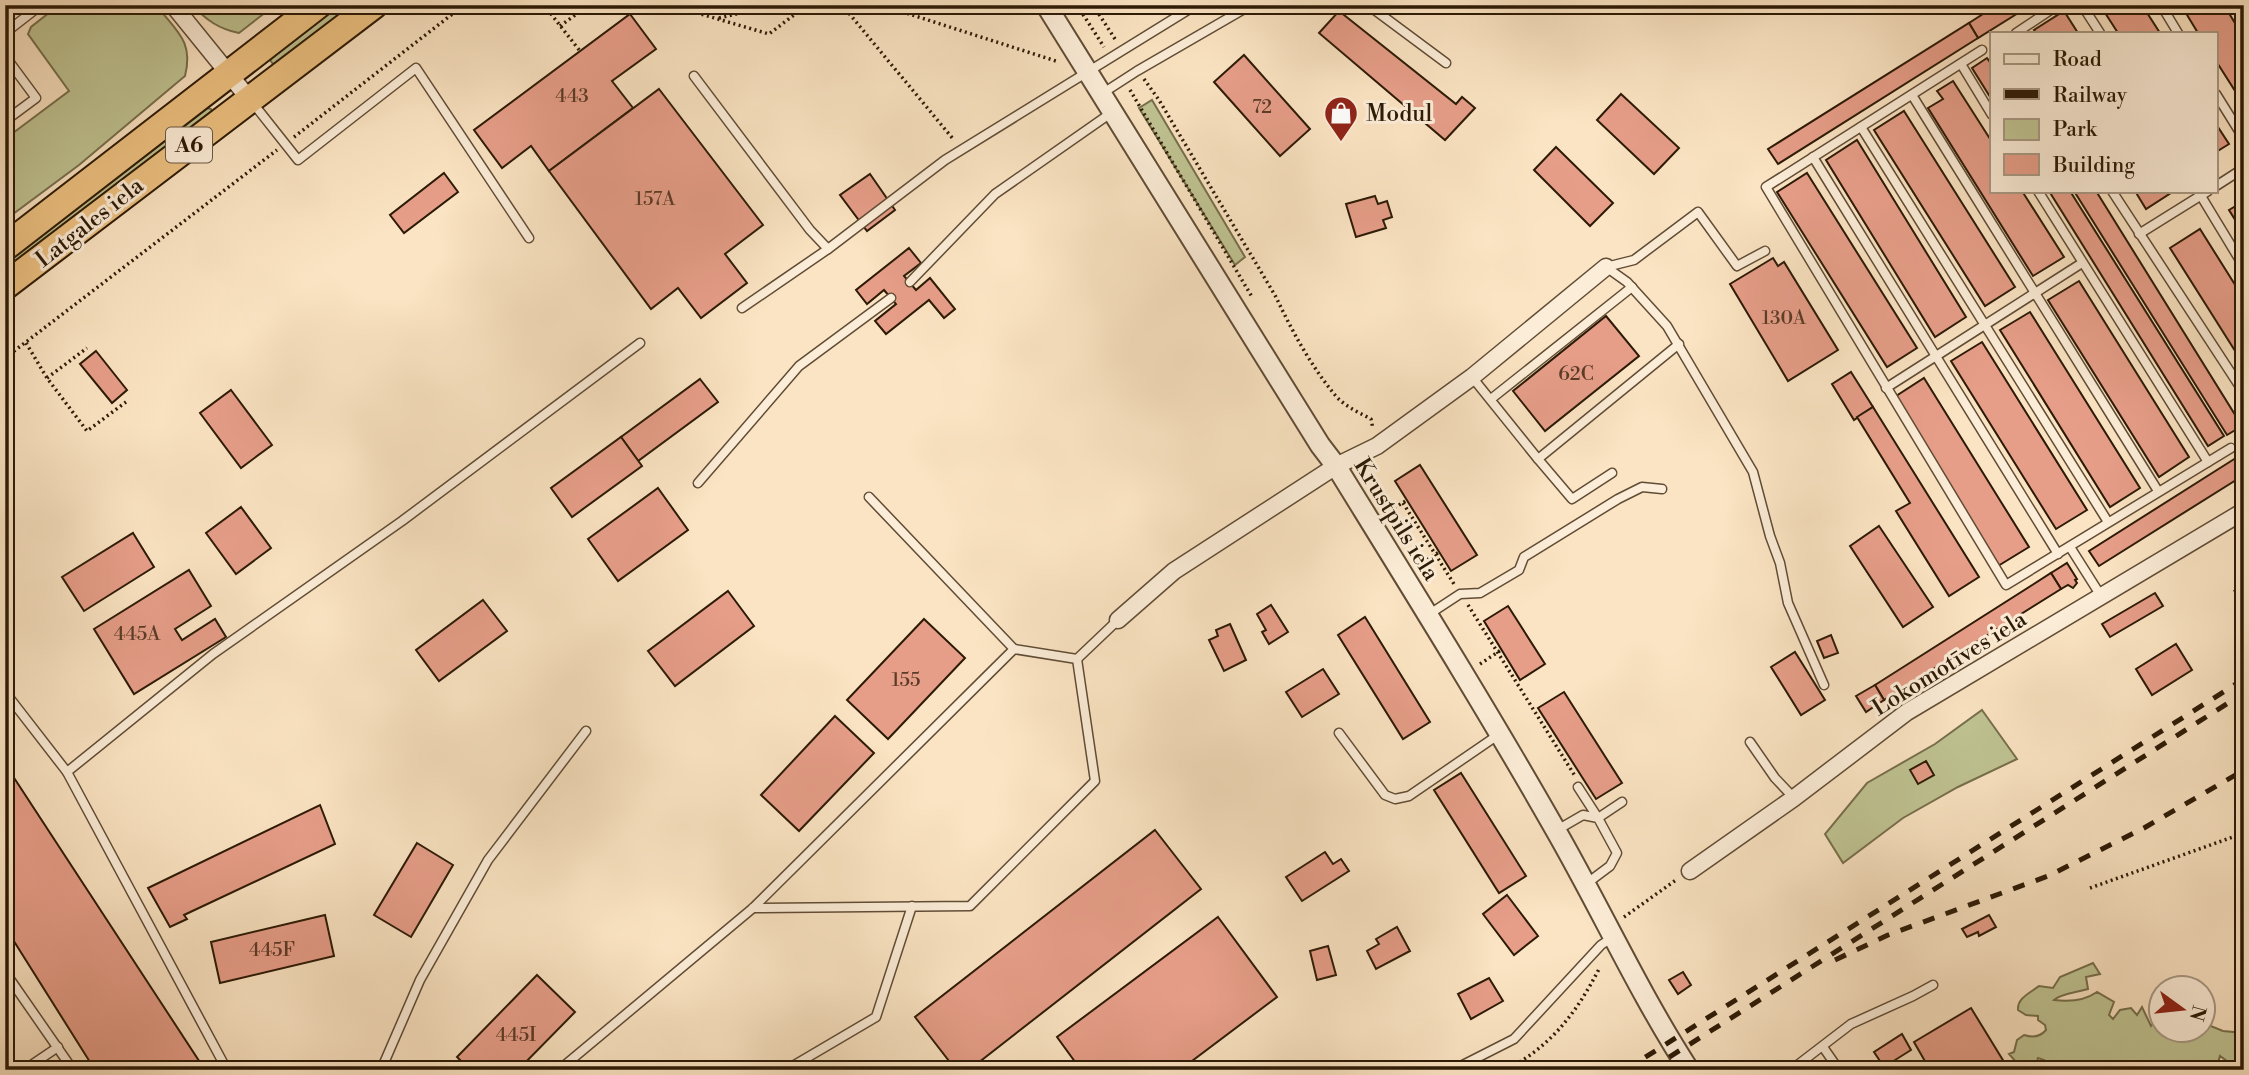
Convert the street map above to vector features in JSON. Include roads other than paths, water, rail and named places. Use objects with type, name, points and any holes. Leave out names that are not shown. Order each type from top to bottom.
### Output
[{"type":"highway","name":"Latgales iela","points":[[5,247],[318,5]]},
{"type":"highway","name":"Latgales iela","points":[[5,286],[374,5]]},
{"type":"street","points":[[173,5],[250,100]]},
{"type":"street","name":"Krustpils iela","points":[[1046,5],[1501,734],[1689,1070]]},
{"type":"street","points":[[1118,620],[1174,571],[1336,466],[1377,446],[1472,377],[1606,267]]},
{"type":"street","name":"Lokomotīves iela","points":[[1690,871],[1794,798],[1907,712],[2244,511]]},
{"type":"lane","points":[[5,33],[41,5]]},
{"type":"lane","points":[[743,308],[828,249],[945,160],[1196,5]]},
{"type":"lane","points":[[1102,93],[1251,5]]},
{"type":"lane","points":[[1368,5],[1446,64]]},
{"type":"lane","points":[[2018,32],[2058,5]]},
{"type":"lane","points":[[2082,5],[2099,32]]},
{"type":"lane","points":[[2161,5],[2177,32]]},
{"type":"lane","points":[[1982,50],[1766,187],[2006,585],[2231,448]]},
{"type":"lane","points":[[5,57],[36,98],[5,121]]},
{"type":"lane","points":[[1961,64],[1990,112]]},
{"type":"lane","points":[[250,100],[298,160],[416,68],[529,238]]},
{"type":"lane","points":[[694,76],[810,230],[828,249]]},
{"type":"lane","points":[[1912,95],[2158,491]]},
{"type":"lane","points":[[2218,97],[2244,139]]},
{"type":"lane","points":[[910,282],[995,194],[1114,111]]},
{"type":"lane","points":[[1861,127],[2108,522]]},
{"type":"lane","points":[[1813,158],[2058,554]]},
{"type":"lane","points":[[2218,185],[2244,168]]},
{"type":"lane","points":[[2039,192],[2208,462]]},
{"type":"lane","points":[[2113,192],[2244,393]]},
{"type":"lane","points":[[2139,234],[2202,192],[2244,267]]},
{"type":"lane","points":[[1606,267],[1634,260],[1698,212],[1737,266],[1765,251]]},
{"type":"lane","points":[[1886,388],[2082,263]]},
{"type":"lane","points":[[1606,267],[1632,287],[1679,344],[1753,472],[1770,536],[1780,562],[1788,603],[1824,685]]},
{"type":"lane","points":[[1491,399],[1632,287]]},
{"type":"lane","points":[[698,483],[799,366],[891,298]]},
{"type":"lane","points":[[67,772],[213,654],[402,521],[640,343]]},
{"type":"lane","points":[[1538,459],[1679,344]]},
{"type":"lane","points":[[1472,377],[1572,499],[1612,473]]},
{"type":"lane","points":[[1428,615],[1461,594],[1480,593],[1518,569],[1524,557],[1618,499],[1642,487],[1662,489]]},
{"type":"lane","points":[[869,497],[1014,649],[1077,659]]},
{"type":"lane","points":[[2070,547],[2101,596]]},
{"type":"lane","points":[[1077,659],[1118,620]]},
{"type":"lane","points":[[559,1070],[753,908],[1014,649]]},
{"type":"lane","points":[[753,908],[970,906],[1095,781],[1077,659]]},
{"type":"lane","points":[[5,692],[67,772],[227,1070]]},
{"type":"lane","points":[[380,1070],[420,980],[488,860],[586,731]]},
{"type":"lane","points":[[1339,733],[1385,795],[1395,799],[1409,796],[1501,734]]},
{"type":"lane","points":[[1750,742],[1775,778],[1794,798]]},
{"type":"lane","points":[[1578,787],[1617,853],[1611,866],[1586,884]]},
{"type":"lane","points":[[1556,831],[1583,815],[1598,818],[1622,802]]},
{"type":"lane","points":[[786,1070],[876,1017],[912,906]]},
{"type":"lane","points":[[1453,1070],[1514,1039],[1601,945],[1613,937]]},
{"type":"lane","points":[[5,972],[73,1070]]},
{"type":"lane","points":[[1791,1070],[1851,1024],[1933,985]]},
{"type":"lane","points":[[24,1070],[58,1047]]},
{"type":"lane","points":[[1823,1047],[1839,1070]]},
{"type":"railway","points":[[1625,1070],[2244,679]]},
{"type":"railway","points":[[1649,1070],[2244,693]]},
{"type":"railway","points":[[1835,960],[1888,935],[2048,876],[2144,828],[2244,770]]},
{"type":"railway","points":[[1589,1070],[1608,1058]]},
{"type":"place","name":"Modul","points":[[1341,143]]}]
